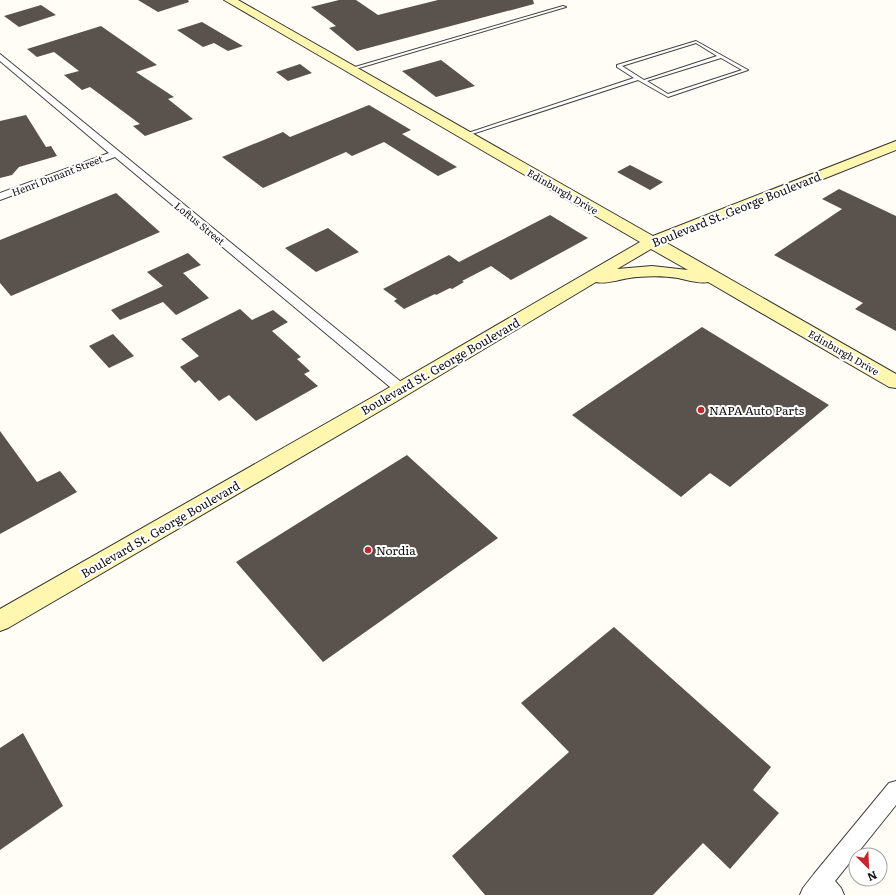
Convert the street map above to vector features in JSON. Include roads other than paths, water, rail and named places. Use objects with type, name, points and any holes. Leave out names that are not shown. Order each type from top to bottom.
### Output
[{"type":"street","name":"Edinburgh Drive","points":[[230,0],[896,382]]},
{"type":"street","name":"Loftus Street","points":[[0,57],[115,154],[401,389]]},
{"type":"street","name":"Boulevard St. George Boulevard","points":[[0,621],[401,389],[651,242],[896,145]]},
{"type":"street","name":"Henri Dunant Street","points":[[0,197],[115,154]]},
{"type":"street","points":[[580,284],[614,274],[671,272],[708,279],[740,293]]},
{"type":"street","points":[[822,890],[896,790]]},
{"type":"lane","points":[[350,69],[564,7]]},
{"type":"lane","points":[[696,42],[721,56],[746,70],[668,96],[619,66],[696,42]]},
{"type":"lane","points":[[644,81],[721,56]]},
{"type":"lane","points":[[464,134],[638,78]]},
{"type":"place","name":"NAPA Auto Parts","points":[[701,410]]},
{"type":"place","name":"Nordia","points":[[368,550]]}]
